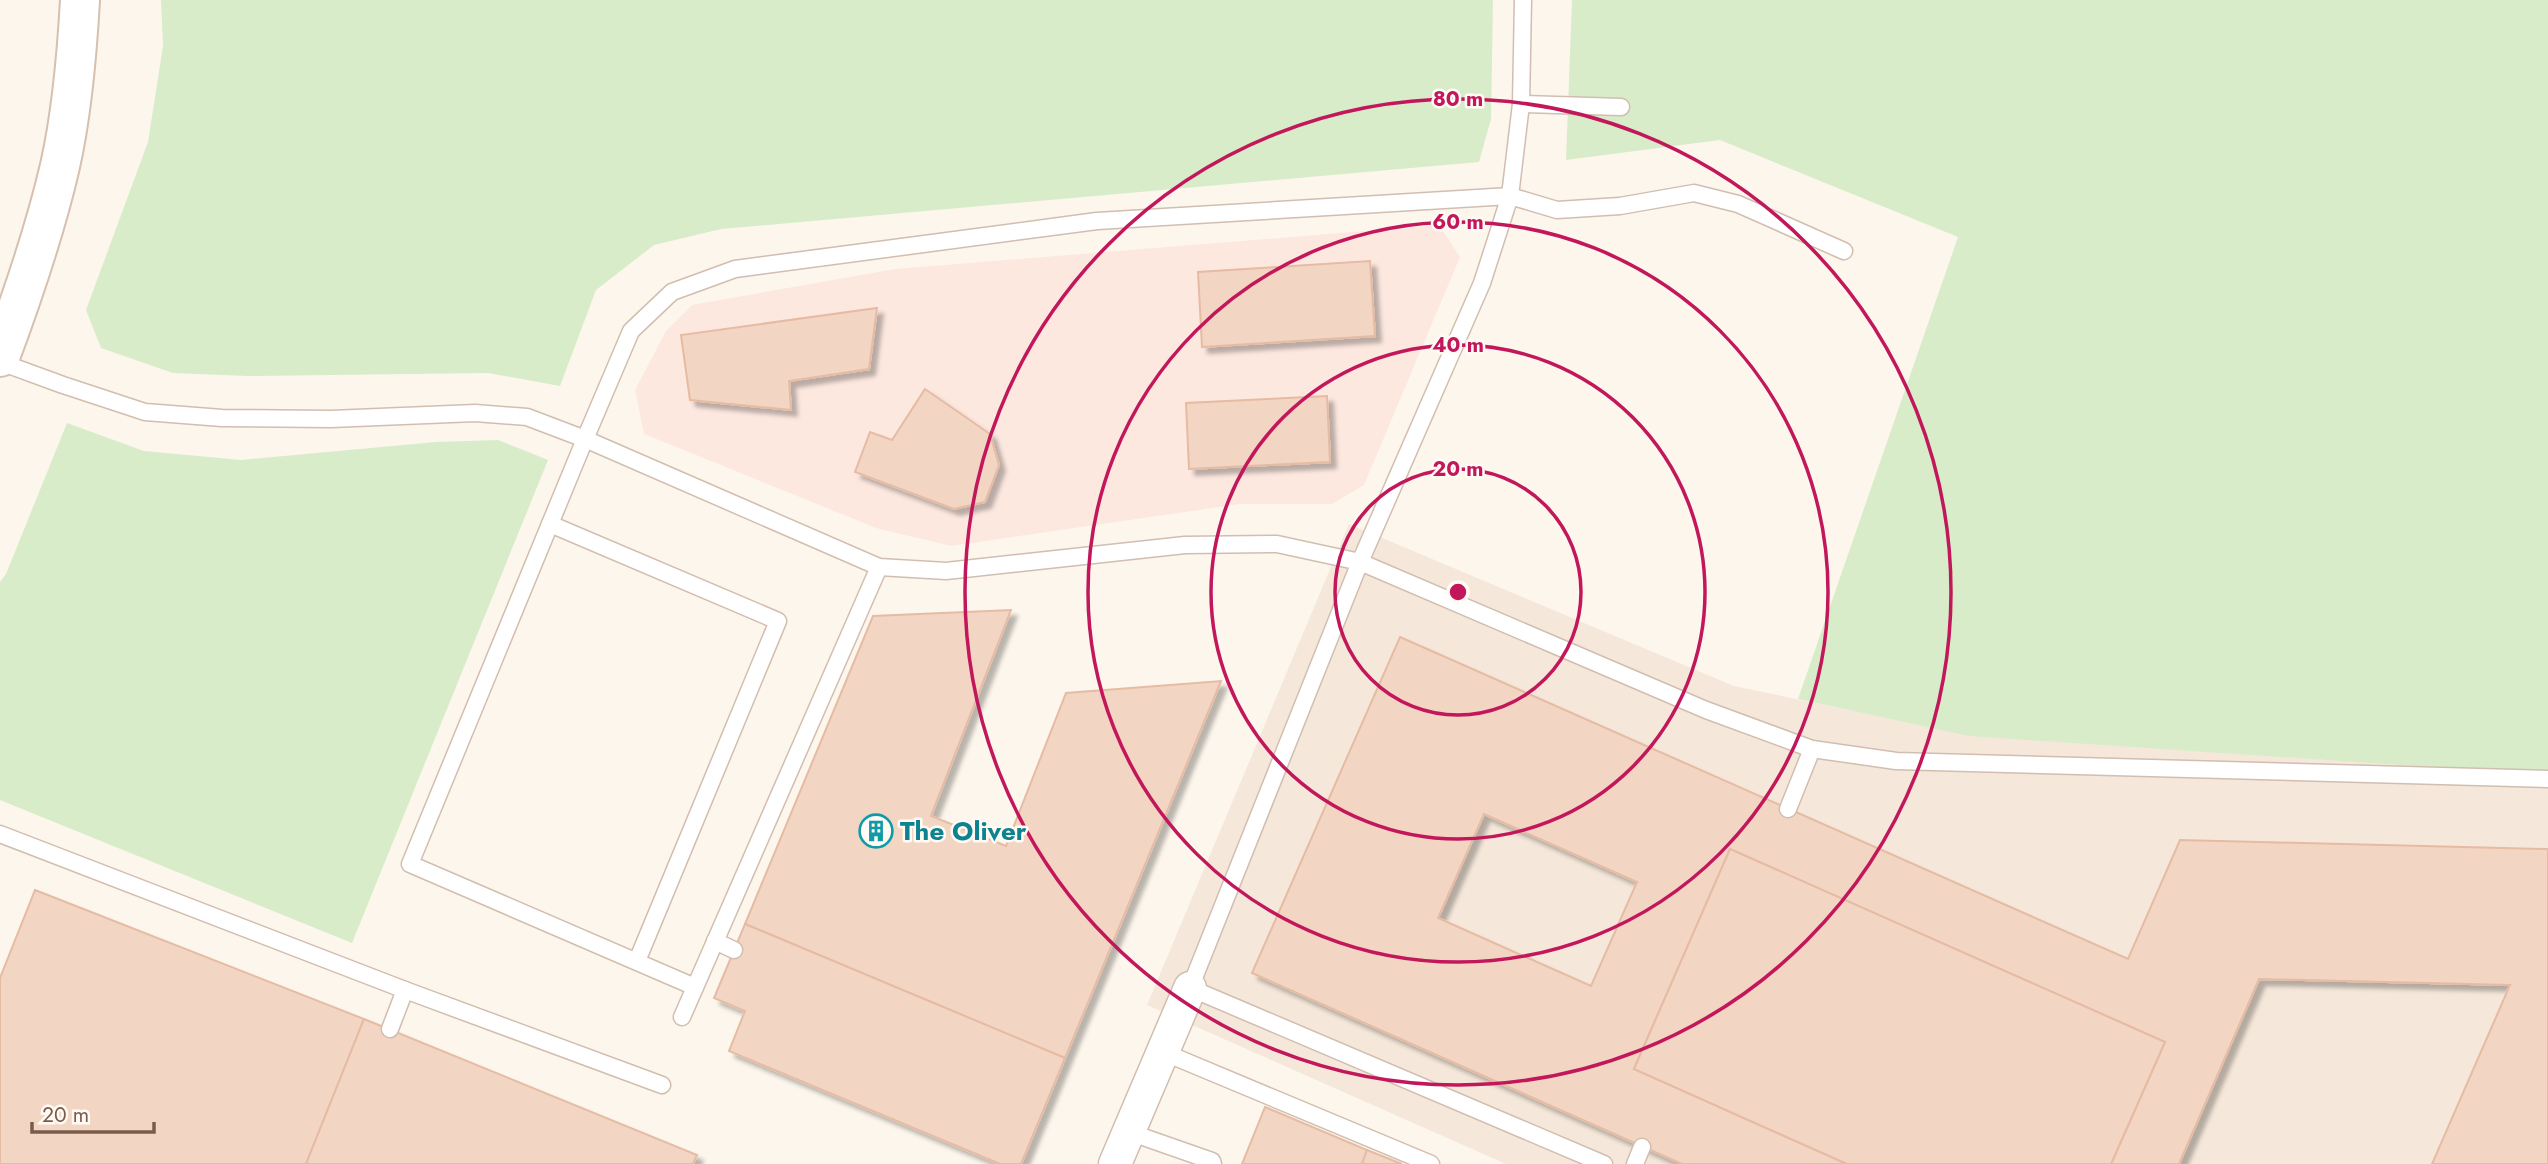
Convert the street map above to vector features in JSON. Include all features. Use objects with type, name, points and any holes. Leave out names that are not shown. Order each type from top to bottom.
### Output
[{"type":"street","points":[[0,359],[21,300],[60,165],[78,49],[80,0]]},
{"type":"street","points":[[1115,1164],[1190,988]]},
{"type":"lane","points":[[1523,0],[1521,104],[1510,196],[1482,283],[1360,562],[1190,988],[1604,1164]]},
{"type":"lane","points":[[1521,104],[1621,107]]},
{"type":"lane","points":[[695,987],[410,864],[631,331],[672,292],[735,269],[1097,221],[1510,196],[1558,209],[1620,206],[1694,193],[1738,204],[1844,251]]},
{"type":"lane","points":[[0,359],[63,385],[145,412],[222,418],[317,419],[475,413],[527,417],[585,439],[879,567],[946,571],[1185,545],[1277,544],[1360,562],[1706,710],[1811,749],[1896,761],[2548,779]]},
{"type":"lane","points":[[550,524],[778,621],[637,961]]},
{"type":"lane","points":[[682,1017],[879,567]]},
{"type":"lane","points":[[1788,809],[1811,749]]},
{"type":"lane","points":[[0,835],[662,1085]]},
{"type":"lane","points":[[715,941],[734,950]]},
{"type":"lane","points":[[390,1029],[405,990]]},
{"type":"lane","points":[[1163,1052],[1431,1164]]},
{"type":"lane","points":[[1129,1132],[1212,1161],[1213,1164]]},
{"type":"lane","points":[[1635,1164],[1642,1147]]},
{"type":"shaded area","points":[[1439,225],[1460,257],[1364,485],[1332,504],[1240,504],[951,546],[876,528],[644,434],[635,390],[666,331],[692,305],[895,269]]},
{"type":"shaded area","points":[[1349,524],[1734,686],[1969,735],[2548,775],[2548,1164],[1506,1164],[1147,1005]]},
{"type":"green space","points":[[161,0],[1493,0],[1491,119],[1479,162],[721,229],[654,245],[596,290],[560,386],[488,373],[248,376],[173,373],[101,348],[86,310],[148,142],[163,46]]},
{"type":"green space","points":[[1572,0],[2548,0],[2548,775],[1969,736],[1798,699],[1958,237],[1720,140],[1566,160]]},
{"type":"green space","points":[[67,423],[144,451],[241,460],[436,442],[498,440],[548,460],[352,943],[0,800],[0,582],[6,574]]},
{"type":"building","points":[[1370,261],[1375,336],[1202,347],[1198,272]]},
{"type":"building","points":[[877,308],[869,369],[789,381],[791,410],[690,400],[681,335]]},
{"type":"building","points":[[925,389],[990,434],[999,465],[985,502],[954,509],[855,472],[870,432],[892,440]]},
{"type":"building","points":[[1327,396],[1330,462],[1189,469],[1186,403]]},
{"type":"building","name":"The Oliver","points":[[1011,610],[931,816],[1006,846],[1066,693],[1221,681],[1065,1058],[745,924],[873,616]]},
{"type":"building","points":[[1400,637],[2128,959],[2180,840],[2548,849],[2548,1164],[2432,1164],[2510,985],[2259,979],[2179,1164],[2111,1164],[2165,1042],[1730,849],[1634,1069],[1847,1164],[1682,1164],[1252,973]],"holes":[[[1484,814],[1637,882],[1591,986],[1438,918]]]},
{"type":"building","points":[[1730,849],[2165,1042],[2111,1164],[1847,1164],[1634,1069]]},
{"type":"building","points":[[35,890],[364,1019],[306,1164],[0,1164],[0,978]]},
{"type":"building","points":[[745,924],[1065,1058],[1021,1164],[1000,1164],[729,1051],[745,1011],[714,998]]},
{"type":"building","points":[[364,1019],[697,1155],[693,1164],[306,1164]]},
{"type":"building","points":[[1265,1107],[1367,1150],[1362,1164],[1242,1164]]},
{"type":"building","points":[[1367,1150],[1402,1164],[1362,1164]]},
{"type":"place","name":"The Oliver","points":[[876,831]]}]
